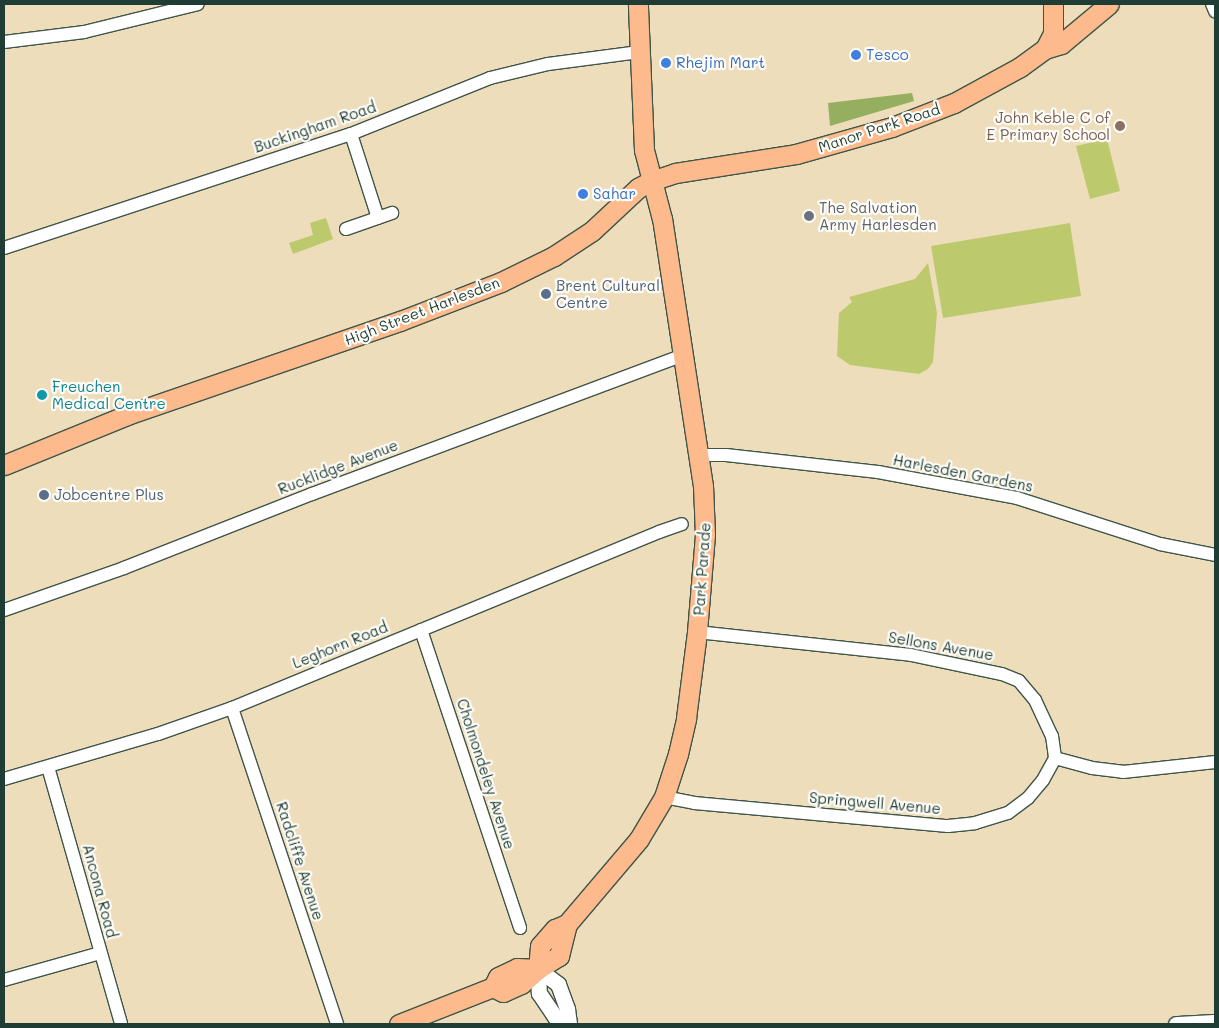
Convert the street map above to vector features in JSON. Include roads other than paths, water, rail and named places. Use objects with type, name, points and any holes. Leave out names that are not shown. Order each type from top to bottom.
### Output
[{"type":"main road","points":[[638,4],[644,150],[651,181]]},
{"type":"main road","name":"Manor Park Road","points":[[651,181],[675,173],[780,158],[892,127],[954,103],[1020,67],[1045,49],[1061,44],[1070,38],[1075,29],[1108,4]]},
{"type":"main road","points":[[1054,10],[1063,25],[1075,29]]},
{"type":"main road","points":[[1045,49],[1053,33],[1054,10]]},
{"type":"main road","name":"Park Parade","points":[[538,969],[540,946],[555,929],[566,924],[639,839],[664,797],[678,754],[686,718],[697,632],[706,517],[699,455],[662,218],[651,181]]},
{"type":"main road","name":"High Street Harlesden","points":[[4,465],[128,415],[400,321],[501,282],[554,256],[592,231],[638,188],[651,181]]},
{"type":"main road","name":"Park Parade","points":[[538,969],[559,956],[566,924]]},
{"type":"main road","points":[[399,1024],[493,987],[503,992],[520,984],[538,969]]},
{"type":"street","points":[[4,42],[84,32],[198,4]]},
{"type":"street","points":[[1212,4],[1215,12]]},
{"type":"street","name":"Buckingham Road","points":[[4,248],[351,134],[490,78],[548,64],[639,52]]},
{"type":"street","points":[[351,134],[378,218]]},
{"type":"street","points":[[346,229],[392,213]]},
{"type":"street","name":"Rucklidge Avenue","points":[[4,610],[124,568],[312,494],[670,358],[683,355]]},
{"type":"street","name":"Harlesden Gardens","points":[[699,455],[726,454],[878,472],[1016,498],[1160,544],[1215,555]]},
{"type":"street","name":"Leghorn Road","points":[[4,779],[48,767],[232,708],[682,524]]},
{"type":"street","name":"Cholmondeley Avenue","points":[[422,630],[520,928]]},
{"type":"street","name":"Sellons Avenue","points":[[697,632],[910,655],[1002,674],[1019,682],[1035,700],[1052,736],[1055,758]]},
{"type":"street","name":"Radcliffe Avenue","points":[[232,708],[336,1024]]},
{"type":"street","points":[[1055,758],[1092,768],[1123,772],[1215,762]]},
{"type":"street","name":"Springwell Avenue","points":[[664,797],[692,803],[948,826],[975,823],[1008,813],[1028,798],[1043,780],[1055,758]]},
{"type":"street","name":"Ancona Road","points":[[48,767],[121,1024]]},
{"type":"street","points":[[4,980],[100,953]]},
{"type":"street","points":[[538,969],[539,993],[555,1017],[568,1023]]},
{"type":"street","points":[[1176,1024],[1215,1022]]},
{"type":"place","name":"Tesco","points":[[856,55]]},
{"type":"place","name":"Rhejim Mart","points":[[666,63]]},
{"type":"place","name":"John Keble C of E Primary School","points":[[1120,126]]},
{"type":"place","name":"Sahar","points":[[583,194]]},
{"type":"place","name":"The Salvation Army Harlesden","points":[[809,216]]},
{"type":"place","name":"Brent Cultural Centre","points":[[546,294]]},
{"type":"place","name":"Freuchen Medical Centre","points":[[42,395]]},
{"type":"place","name":"Jobcentre Plus","points":[[44,495]]}]
